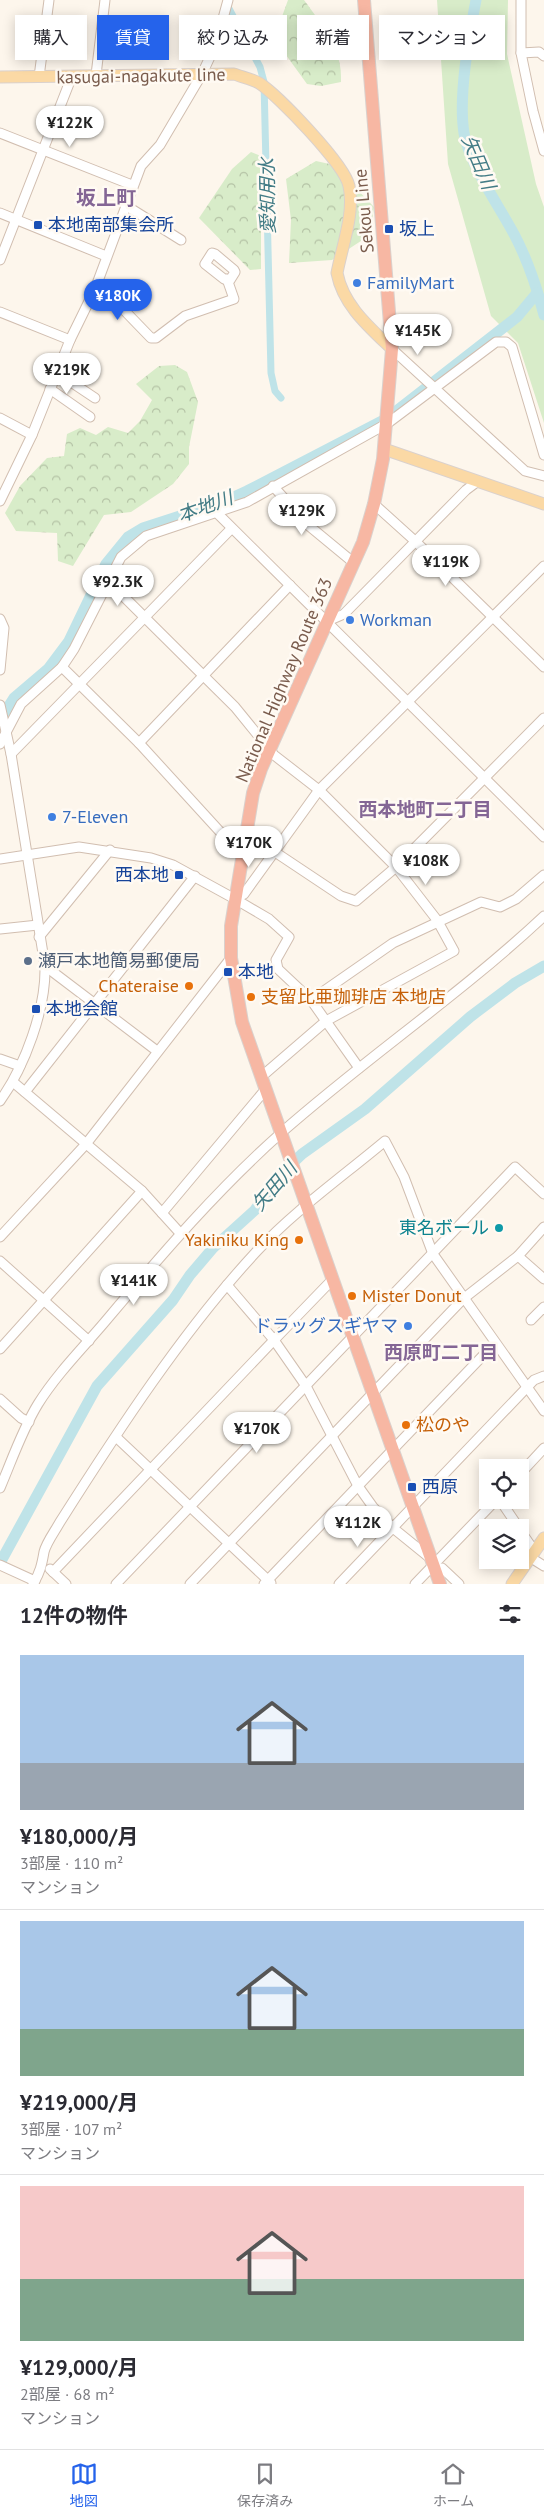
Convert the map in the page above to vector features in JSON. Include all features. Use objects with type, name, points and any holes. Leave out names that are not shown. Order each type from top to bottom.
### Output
[{"type":"highway","name":"Sekou Line","points":[[364,0],[392,348],[388,418],[384,449]]},
{"type":"highway","name":"National Highway Route 363","points":[[384,449],[374,504],[354,562],[269,750],[253,792],[231,926],[231,958],[242,1022],[440,1584]]},
{"type":"main road","name":"kasugai-nagakute line","points":[[0,77],[234,74],[257,82],[272,93],[325,148],[349,184],[350,195],[338,272],[339,283],[357,314],[392,348]]},
{"type":"main road","points":[[384,449],[544,504]]},
{"type":"main road","points":[[521,1584],[540,1557],[544,1538]]},
{"type":"main road","points":[[512,1584],[540,1557]]},
{"type":"street","points":[[40,77],[49,0]]},
{"type":"street","points":[[96,76],[104,0]]},
{"type":"street","points":[[0,501],[32,435],[70,340],[94,291],[125,204],[141,166],[160,145],[202,74],[223,22],[228,0]]},
{"type":"street","points":[[521,0],[521,53],[533,111],[544,151]]},
{"type":"street","points":[[521,53],[539,52],[544,56]]},
{"type":"street","points":[[0,260],[72,76]]},
{"type":"street","points":[[0,133],[132,186]]},
{"type":"street","points":[[125,204],[181,240]]},
{"type":"street","points":[[0,213],[106,256]]},
{"type":"street","points":[[94,291],[121,307],[151,338],[156,338],[185,316],[234,299],[227,279]]},
{"type":"street","points":[[0,312],[70,340]]},
{"type":"street","points":[[0,744],[21,704],[62,667],[74,649],[121,557],[146,536],[247,502],[436,389],[496,342],[506,342],[512,348],[544,455]]},
{"type":"street","points":[[392,348],[525,471],[544,476]]},
{"type":"street","points":[[58,369],[70,382],[95,398]]},
{"type":"street","points":[[50,389],[90,416]]},
{"type":"street","points":[[0,418],[32,435]]},
{"type":"street","points":[[328,621],[344,614],[466,490],[478,481]]},
{"type":"street","points":[[272,486],[308,525],[354,562]]},
{"type":"street","points":[[374,504],[416,541],[544,667]]},
{"type":"street","points":[[216,512],[230,529],[328,621],[544,837]]},
{"type":"street","points":[[11,754],[230,529]]},
{"type":"street","points":[[235,899],[244,894],[319,790],[410,702],[544,566]]},
{"type":"street","points":[[108,581],[235,707],[269,750],[319,790],[396,867],[438,920],[454,951],[326,1021],[261,1077]]},
{"type":"street","points":[[139,743],[205,677],[290,585]]},
{"type":"street","points":[[0,619],[2,632],[0,670]]},
{"type":"street","points":[[62,667],[139,743],[233,846],[244,851]]},
{"type":"street","points":[[0,705],[11,754],[45,966],[43,998],[20,1066],[13,1082],[0,1101]]},
{"type":"street","points":[[276,852],[341,896],[356,901],[396,867],[544,718]]},
{"type":"street","points":[[0,859],[78,846],[110,850],[173,864],[235,899],[269,919],[289,938],[276,960],[278,969],[311,1000],[359,1068]]},
{"type":"street","points":[[39,937],[110,850]]},
{"type":"street","points":[[311,1000],[385,948],[438,920],[481,902],[500,907],[516,899],[544,875]]},
{"type":"street","points":[[25,1092],[195,876]]},
{"type":"street","points":[[0,1488],[29,1422],[56,1378],[180,1233],[281,1136],[359,1068],[452,997],[544,916]]},
{"type":"street","points":[[0,929],[38,925]]},
{"type":"street","points":[[0,1237],[86,1144],[231,958]]},
{"type":"street","points":[[45,966],[158,1051]]},
{"type":"street","points":[[0,1059],[20,1066]]},
{"type":"street","points":[[13,1082],[142,1190],[180,1233]]},
{"type":"street","points":[[162,1213],[265,1090]]},
{"type":"street","points":[[0,1565],[32,1581],[43,1564],[44,1551],[59,1524],[116,1437],[187,1335],[227,1285],[257,1251],[306,1205],[385,1141],[404,1177],[433,1254],[544,1411]]},
{"type":"street","points":[[116,1584],[515,1166],[544,1194]]},
{"type":"street","points":[[0,1349],[142,1190]]},
{"type":"street","points":[[190,1584],[463,1298],[518,1256],[544,1227]]},
{"type":"street","points":[[518,1256],[544,1279]]},
{"type":"street","points":[[0,1261],[89,1341]]},
{"type":"street","points":[[53,1572],[332,1280]]},
{"type":"street","points":[[227,1285],[274,1340],[306,1386],[358,1486],[372,1507],[433,1565],[442,1568],[459,1584]]},
{"type":"street","points":[[531,1320],[544,1307]]},
{"type":"street","points":[[116,1437],[152,1468],[268,1583],[495,1343]]},
{"type":"street","points":[[339,1584],[534,1380],[544,1376]]},
{"type":"street","points":[[0,1399],[20,1418],[29,1422]]},
{"type":"street","points":[[529,1464],[544,1448]]},
{"type":"street","points":[[416,1584],[487,1509]]},
{"type":"street","points":[[529,1542],[540,1557]]},
{"type":"street","points":[[43,1564],[66,1584]]},
{"type":"green space","points":[[288,0],[304,0],[315,15],[297,15],[297,60],[339,60],[341,82],[321,86],[307,84],[287,56],[287,15],[283,15]]},
{"type":"green space","points":[[437,0],[508,0],[507,54],[536,184],[544,207],[544,423],[518,343],[491,316],[448,164],[441,60],[505,60],[505,15],[438,15]]},
{"type":"green space","points":[[251,152],[261,156],[261,269],[250,270],[199,218],[232,169]]},
{"type":"green space","points":[[316,161],[334,165],[374,207],[370,235],[332,260],[289,263],[291,220],[286,179]]},
{"type":"green space","points":[[175,365],[187,372],[198,402],[189,447],[189,464],[173,484],[131,512],[104,515],[73,566],[58,561],[57,533],[16,531],[5,513],[20,486],[47,458],[64,456],[67,434],[80,428],[96,435],[108,427],[128,433],[140,421],[152,400],[136,384],[159,366]]},
{"type":"waterway","name":"矢田川","points":[[476,0],[463,84],[464,133],[478,172],[524,255],[544,315]]},
{"type":"waterway","name":"愛知用水","points":[[226,3],[260,67],[264,82],[271,373],[275,391],[281,398]]},
{"type":"waterway","name":"本地川","points":[[0,720],[14,698],[48,669],[69,641],[106,564],[128,537],[143,528],[223,502],[386,419],[517,317],[537,293]]},
{"type":"waterway","name":"矢田川","points":[[0,1563],[97,1386],[173,1300],[190,1275],[213,1248],[255,1210],[278,1177],[302,1154],[365,1109],[470,1017],[515,983],[544,966]]},
{"type":"place","name":"本地南部集会所","points":[[38,225]]},
{"type":"place","name":"坂上","points":[[389,229]]},
{"type":"place","name":"FamilyMart","points":[[357,283]]},
{"type":"place","name":"Workman","points":[[350,620]]},
{"type":"place","name":"7-Eleven","points":[[52,817]]},
{"type":"place","name":"西本地","points":[[179,875]]},
{"type":"place","name":"瀬戸本地簡易郵便局","points":[[28,961]]},
{"type":"place","name":"本地","points":[[228,972]]},
{"type":"place","name":"Chateraise","points":[[189,986]]},
{"type":"place","name":"支留比亜珈琲店 本地店","points":[[251,997]]},
{"type":"place","name":"本地会館","points":[[36,1009]]},
{"type":"place","name":"東名ボール","points":[[499,1228]]},
{"type":"place","name":"Yakiniku King","points":[[299,1240]]},
{"type":"place","name":"Mister Donut","points":[[352,1296]]},
{"type":"place","name":"ドラッグスギヤマ","points":[[408,1326]]},
{"type":"place","name":"松のや","points":[[406,1425]]},
{"type":"place","name":"西原","points":[[412,1487]]},
{"type":"district","name":"坂上町","points":[[106,198]]},
{"type":"district","name":"西本地町二丁目","points":[[425,809]]},
{"type":"district","name":"西原町二丁目","points":[[441,1352]]}]
